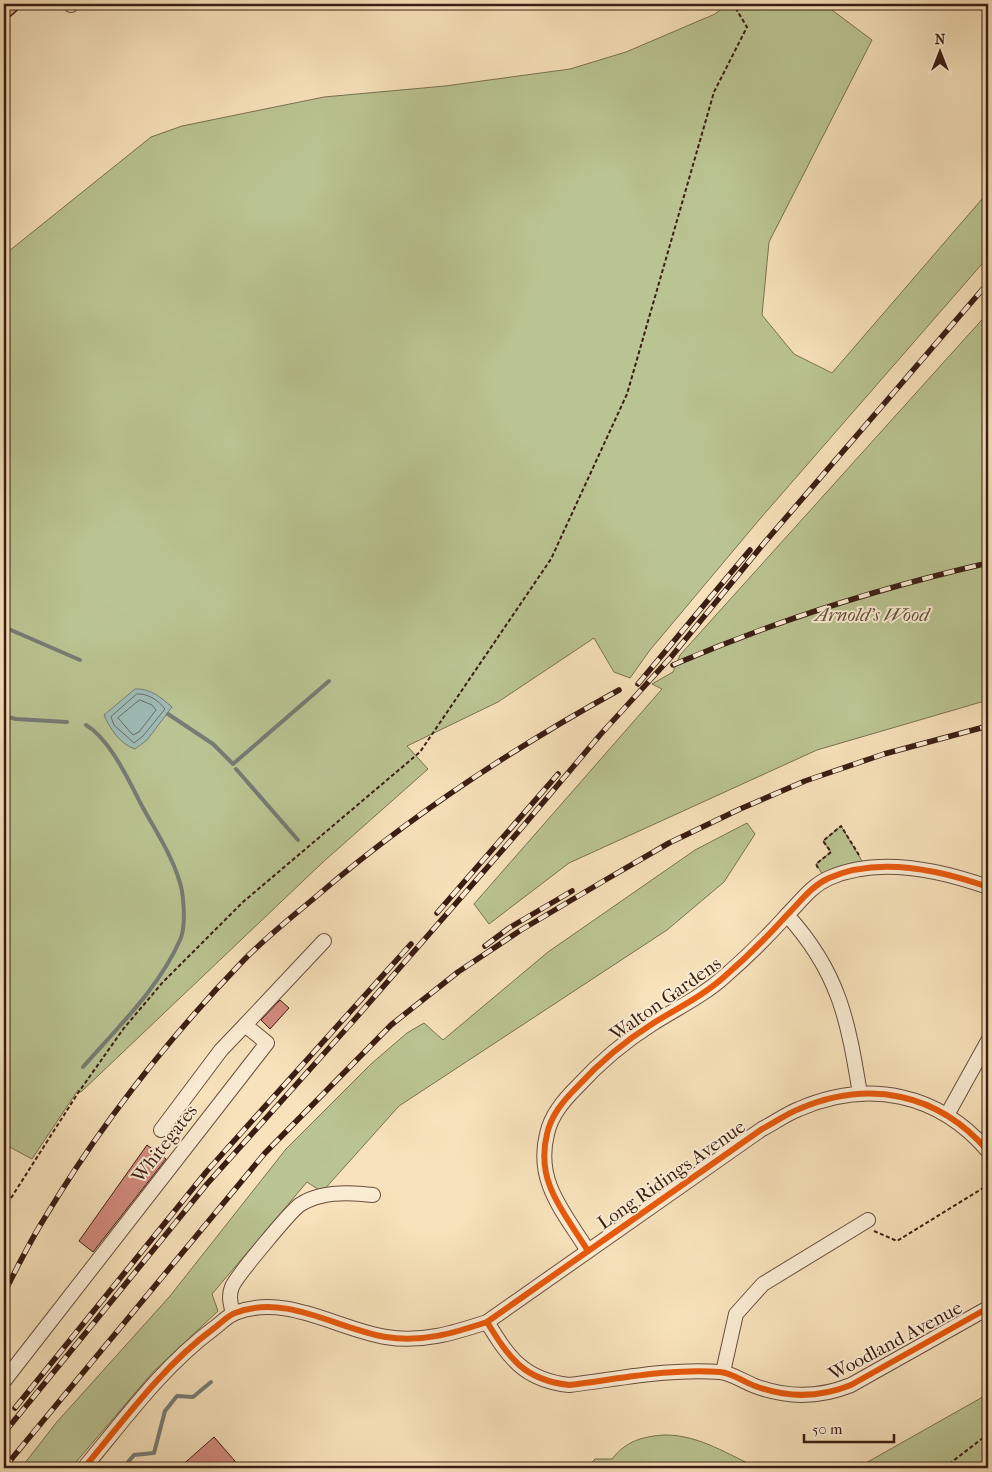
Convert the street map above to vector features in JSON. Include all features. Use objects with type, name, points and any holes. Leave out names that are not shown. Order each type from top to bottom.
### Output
[{"type":"main road","points":[[4,10],[11,4]]},
{"type":"street","name":"Walton Gardens","points":[[588,1251],[550,1192],[544,1172],[547,1134],[552,1118],[563,1101],[601,1063],[652,1024],[696,999],[723,978],[788,915],[808,890],[826,880],[864,869],[901,868],[928,871],[988,886]]},
{"type":"street","points":[[788,915],[821,957],[837,989],[845,1015],[860,1094]]},
{"type":"street","points":[[161,1130],[221,1050],[324,941]]},
{"type":"street","name":"Whitegates","points":[[4,1381],[267,1043],[245,1025]]},
{"type":"street","points":[[947,1115],[988,1041]]},
{"type":"street","name":"Long Ridings Avenue","points":[[84,1468],[174,1364],[203,1336],[233,1314],[263,1308],[288,1309],[385,1337],[411,1340],[435,1337],[486,1322],[762,1129],[798,1109],[843,1096],[890,1094],[922,1102],[947,1115],[962,1124],[988,1151]]},
{"type":"street","points":[[233,1314],[230,1297],[236,1278],[300,1204],[316,1197],[339,1194],[373,1196]]},
{"type":"street","points":[[723,1372],[736,1314],[763,1284],[868,1220]]},
{"type":"street","name":"Woodland Avenue","points":[[486,1322],[513,1361],[524,1369],[556,1384],[569,1386],[672,1372],[723,1372],[756,1386],[796,1396],[837,1391],[988,1308]]},
{"type":"path","points":[[4,1209],[78,1093],[124,1028],[163,982],[242,902],[420,752],[551,559],[627,394],[714,92],[747,27],[733,4]]},
{"type":"path","points":[[826,880],[816,864],[831,852],[823,841],[841,826],[862,861],[864,869]]},
{"type":"path","points":[[868,1220],[875,1234],[897,1241],[988,1185]]},
{"type":"path","points":[[944,1468],[988,1434]]},
{"type":"green space","points":[[727,4],[824,4],[872,40],[769,242],[762,315],[794,354],[832,373],[988,192],[988,257],[759,520],[650,650],[630,678],[614,672],[594,638],[498,702],[407,746],[428,769],[322,863],[81,1092],[78,1090],[32,1159],[4,1144],[4,255],[151,137],[182,126],[324,97],[445,86],[570,69],[626,52],[715,14]]},
{"type":"green space","name":"Arnold's Wood","points":[[988,313],[988,700],[817,750],[569,863],[489,924],[474,904],[662,689],[652,684],[673,672],[680,655]]},
{"type":"green space","points":[[747,823],[755,834],[724,882],[667,930],[399,1106],[322,1192],[307,1182],[212,1294],[218,1311],[152,1373],[71,1468],[21,1468],[56,1423],[170,1296],[286,1149],[371,1064],[407,1033],[424,1023],[443,1040],[548,952],[695,850]]},
{"type":"green space","points":[[841,826],[862,861],[864,869],[826,880],[816,864],[831,852],[823,841]]},
{"type":"green space","points":[[988,1394],[988,1468],[857,1468]]},
{"type":"green space","points":[[666,1435],[690,1438],[702,1442],[758,1468],[587,1468],[595,1459],[612,1459],[623,1448],[642,1438]]},
{"type":"water","points":[[135,689],[151,692],[172,707],[147,740],[135,749],[125,744],[116,735],[104,715]]},
{"type":"building","points":[[280,1000],[289,1008],[270,1029],[261,1020]]},
{"type":"building","points":[[147,1145],[166,1159],[93,1252],[79,1241]]},
{"type":"building","points":[[214,1437],[241,1468],[179,1468]]},
{"type":"waterway","points":[[4,627],[80,660]]},
{"type":"waterway","points":[[168,714],[213,744],[233,764],[329,681]]},
{"type":"waterway","points":[[4,716],[16,719],[67,722]]},
{"type":"waterway","points":[[83,1067],[136,1007],[161,975],[182,935],[184,916],[179,880],[165,847],[111,750],[95,731],[86,725]]},
{"type":"waterway","points":[[236,769],[298,840]]},
{"type":"waterway","points":[[123,1468],[134,1455],[154,1453],[165,1411],[177,1396],[193,1397],[211,1382]]},
{"type":"railway","points":[[4,1433],[207,1184],[355,1019],[600,735],[671,657],[765,542],[988,283]]},
{"type":"railway","points":[[638,684],[750,550]]},
{"type":"railway","points":[[673,665],[750,634],[828,607],[907,583],[988,563]]},
{"type":"railway","points":[[4,1293],[44,1219],[111,1118],[187,1022],[251,953],[353,866],[426,811],[501,760],[619,690]]},
{"type":"railway","points":[[4,1468],[265,1153],[391,1025],[458,972],[521,930],[669,843],[740,809],[805,781],[884,754],[988,726]]},
{"type":"railway","points":[[437,913],[558,774]]},
{"type":"railway","points":[[485,946],[509,928],[572,891]]},
{"type":"railway","points":[[15,1408],[207,1171],[411,944]]},
{"type":"cycle path","points":[[588,1251],[554,1196],[548,1182],[544,1151],[549,1127],[559,1108],[585,1078],[603,1061],[642,1031],[717,983],[757,946],[811,890],[829,878],[848,871],[868,868],[909,868],[950,875],[988,887]]},
{"type":"cycle path","points":[[84,1468],[129,1413],[177,1360],[232,1314],[254,1308],[273,1307],[311,1315],[368,1333],[399,1339],[437,1336],[487,1322],[762,1129],[794,1111],[825,1100],[851,1095],[876,1094],[901,1097],[925,1104],[947,1116],[968,1131],[988,1151]]},
{"type":"cycle path","points":[[487,1322],[519,1365],[540,1378],[553,1382],[569,1385],[663,1373],[701,1371],[729,1374],[751,1384],[779,1393],[803,1395],[827,1392],[851,1385],[988,1308]]}]
